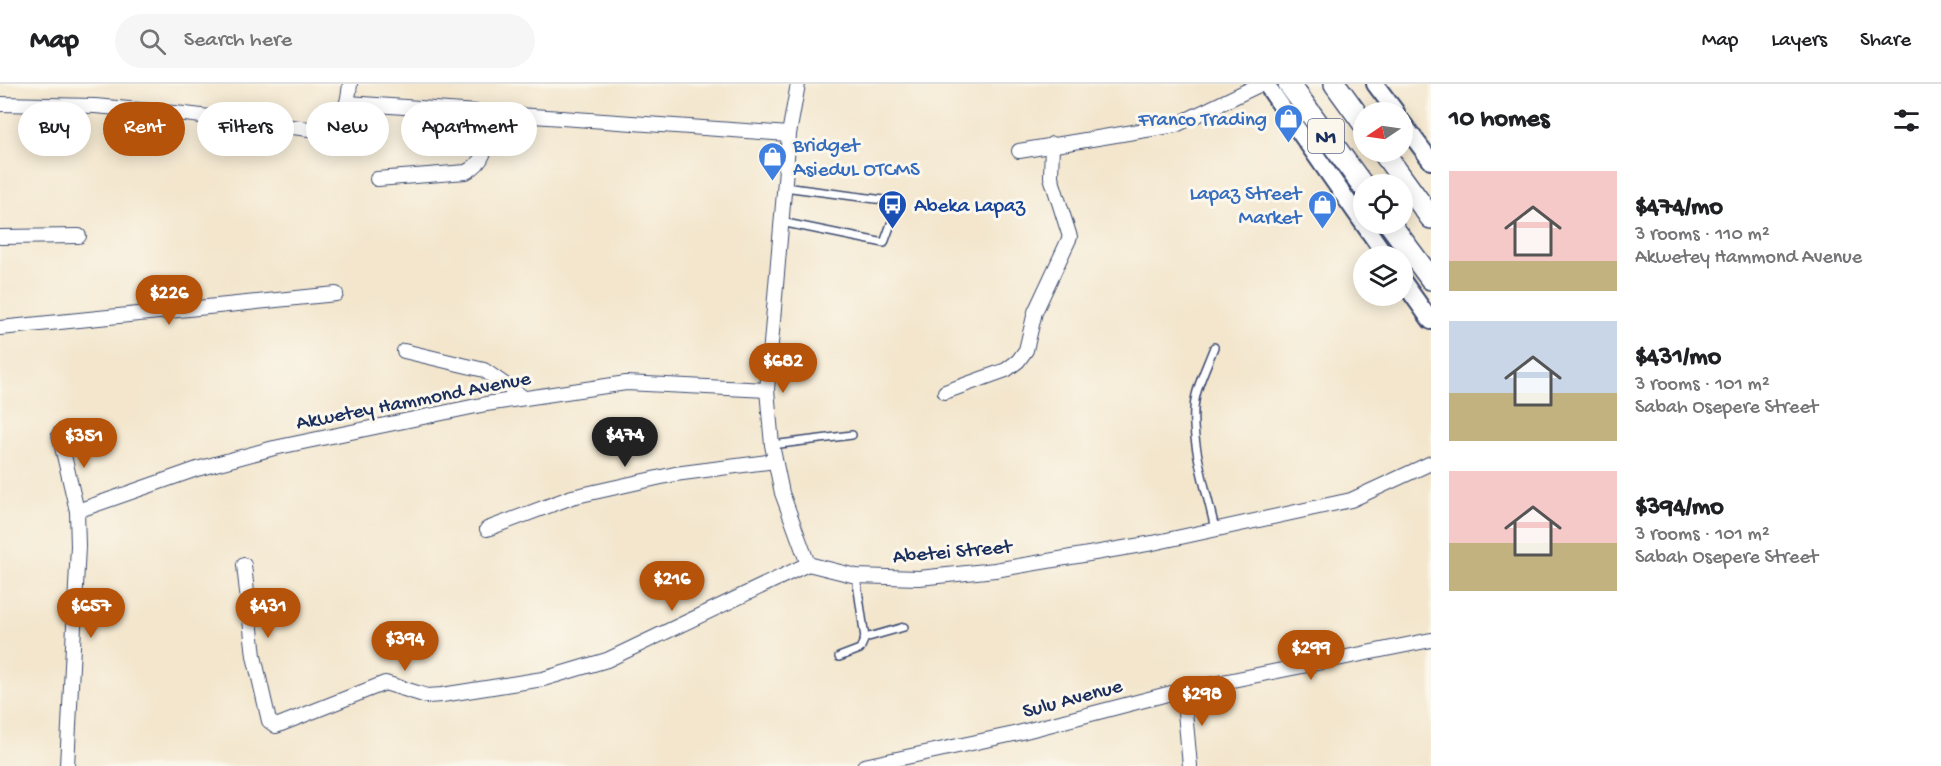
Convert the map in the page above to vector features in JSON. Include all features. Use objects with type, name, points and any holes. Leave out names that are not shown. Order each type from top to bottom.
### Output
[{"type":"highway","name":"N1","points":[[1289,84],[1355,174]]},
{"type":"highway","name":"N1","points":[[1335,84],[1353,109]]},
{"type":"highway","points":[[1390,162],[1431,218]]},
{"type":"highway","points":[[1397,234],[1431,279]]},
{"type":"street","points":[[348,102],[350,84]]},
{"type":"street","points":[[244,565],[254,656],[267,717],[276,726],[385,683],[427,696],[442,695],[543,679],[607,660],[808,564],[782,493],[772,445],[767,390],[789,134],[798,84]]},
{"type":"street","points":[[1019,151],[1176,125],[1261,84]]},
{"type":"street","points":[[1266,84],[1379,246]]},
{"type":"street","points":[[1375,84],[1388,102]]},
{"type":"street","points":[[0,104],[94,106],[306,129]]},
{"type":"street","points":[[537,118],[789,134]]},
{"type":"street","points":[[1413,137],[1431,161]]},
{"type":"street","points":[[945,392],[1006,370],[1018,361],[1026,350],[1035,312],[1070,237],[1051,177],[1052,144]]},
{"type":"street","points":[[377,179],[466,172],[474,168],[483,156]]},
{"type":"street","points":[[0,237],[79,236]]},
{"type":"street","points":[[0,328],[336,294]]},
{"type":"street","points":[[1413,296],[1431,321]]},
{"type":"street","points":[[404,351],[484,370],[524,398]]},
{"type":"street","name":"Akwetey Hammond Avenue","points":[[77,511],[196,469],[274,448],[524,398],[645,382],[767,390]]},
{"type":"street","points":[[59,434],[77,511],[76,630],[67,766]]},
{"type":"street","points":[[487,529],[572,497],[675,474],[775,461]]},
{"type":"street","name":"Abetei Street","points":[[808,564],[856,576],[920,578],[995,570],[1153,543],[1351,500],[1431,463]]},
{"type":"street","name":"Sulu Avenue","points":[[864,766],[1014,734],[1183,690],[1431,640]]},
{"type":"street","points":[[1183,690],[1190,766]]},
{"type":"lane","points":[[781,222],[884,243],[899,202],[784,187]]},
{"type":"lane","points":[[1214,347],[1196,395],[1194,411],[1198,449],[1215,529]]},
{"type":"lane","points":[[772,445],[852,435]]},
{"type":"lane","points":[[839,657],[860,649],[865,638],[856,576]]},
{"type":"lane","points":[[865,638],[904,627]]},
{"type":"place","name":"Franco Trading","points":[[1288,144]]},
{"type":"place","name":"Bridget AsieduL OTCMS","points":[[772,182]]},
{"type":"place","name":"Abeka Lapaz","points":[[893,230]]},
{"type":"place","name":"Lapaz Street Market","points":[[1322,230]]}]
